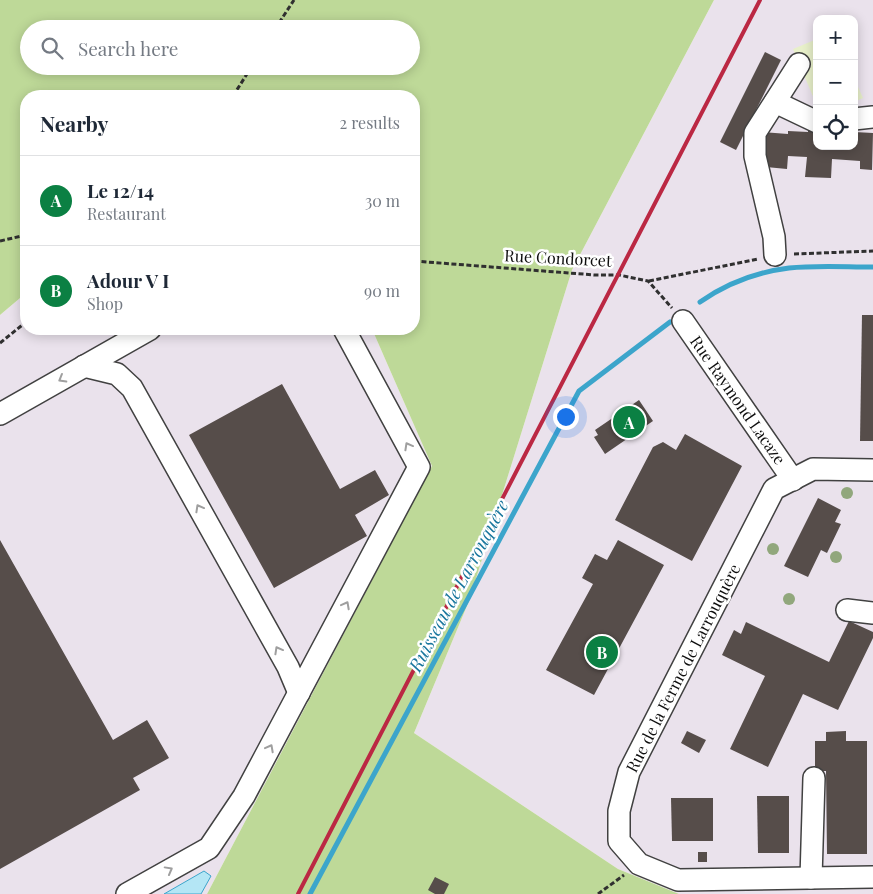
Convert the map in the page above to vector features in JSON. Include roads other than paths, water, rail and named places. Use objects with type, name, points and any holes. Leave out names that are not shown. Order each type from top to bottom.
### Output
[{"type":"street","points":[[775,255],[774,237],[756,156],[755,133],[798,64]]},
{"type":"street","points":[[775,102],[813,120]]},
{"type":"street","points":[[858,119],[873,117]]},
{"type":"street","name":"Rue Raymond Lacaze","points":[[683,321],[793,480]]},
{"type":"street","points":[[0,414],[139,335]]},
{"type":"street","points":[[127,894],[209,848],[244,796],[420,467],[347,335]]},
{"type":"street","points":[[84,366],[117,374],[132,388],[288,667],[299,693]]},
{"type":"street","name":"Rue de la Ferme de Larrouquère","points":[[873,470],[813,470],[774,489],[629,772],[619,811],[619,841],[639,864],[678,880],[873,877]]},
{"type":"street","points":[[847,610],[873,614]]},
{"type":"street","points":[[811,878],[814,778]]},
{"type":"water","points":[[204,871],[211,876],[201,894],[164,894]]},
{"type":"waterway","name":"Ruisseau de Larrouquère","points":[[700,302],[720,290],[765,272],[810,267],[873,267]]},
{"type":"waterway","name":"Ruisseau de Larrouquère","points":[[310,894],[579,391],[670,322]]},
{"type":"railway","points":[[298,894],[760,0]]},
{"type":"place","name":"Le 12/14","points":[[629,422]]},
{"type":"place","name":"Adour V I","points":[[602,652]]}]
